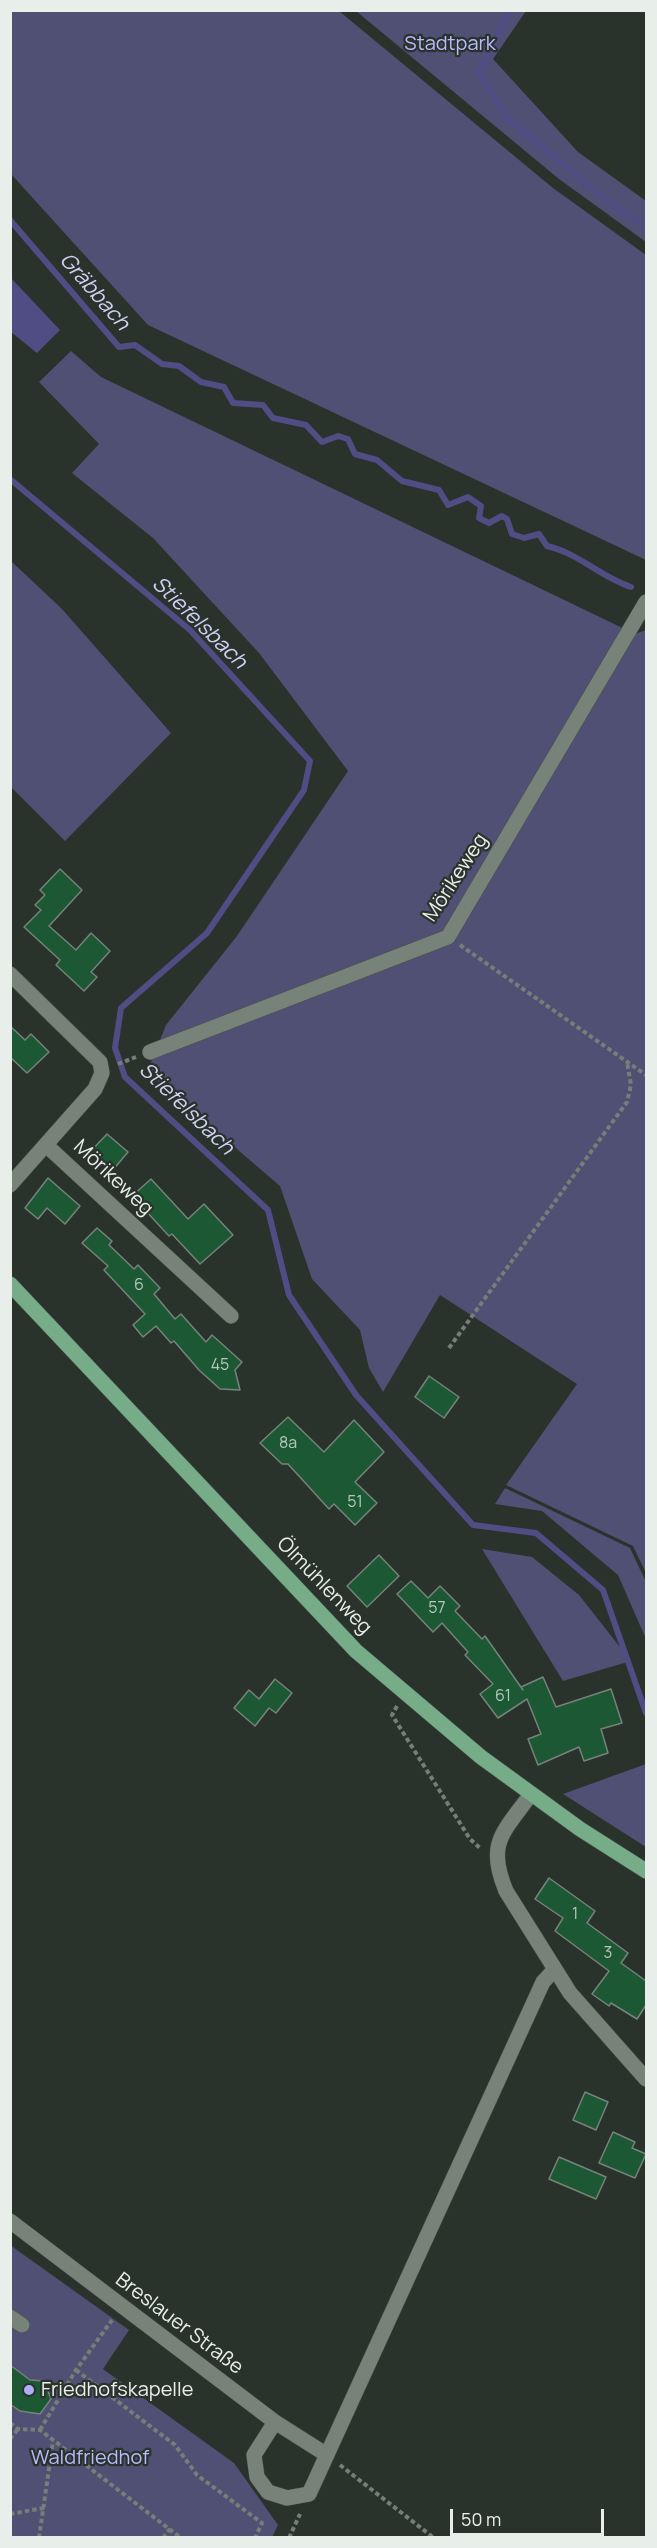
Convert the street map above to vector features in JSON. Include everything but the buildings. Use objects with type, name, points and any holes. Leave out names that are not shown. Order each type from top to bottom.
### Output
[{"type":"main road","name":"Ölmühlenweg","points":[[10,1284],[349,1643],[405,1694],[481,1757],[531,1794],[646,1871]]},
{"type":"street","name":"Mörikeweg","points":[[150,1052],[448,937],[646,602]]},
{"type":"street","name":"Mörikeweg","points":[[10,974],[100,1062],[102,1073],[95,1089],[10,1185]]},
{"type":"street","name":"Mörikeweg","points":[[46,1145],[231,1316]]},
{"type":"street","points":[[531,1794],[506,1828],[496,1854],[499,1874],[506,1891],[570,1994],[646,2079]]},
{"type":"street","points":[[275,2422],[254,2455],[257,2477],[268,2492],[287,2498],[309,2494],[543,1982],[554,1970]]},
{"type":"street","name":"Breslauer Straße","points":[[10,2221],[275,2422],[327,2455]]},
{"type":"path","points":[[448,937],[646,1075]]},
{"type":"path","points":[[449,1348],[627,1102],[632,1085],[627,1062]]},
{"type":"path","points":[[405,1694],[392,1715],[470,1839],[483,1850],[496,1854]]},
{"type":"path","points":[[40,2430],[76,2370],[121,2307]]},
{"type":"path","points":[[76,2370],[175,2445],[197,2475],[261,2523],[255,2538]]},
{"type":"path","points":[[10,2423],[18,2429],[40,2430],[181,2538]]},
{"type":"path","points":[[10,2439],[18,2429]]},
{"type":"path","points":[[39,2538],[54,2440]]},
{"type":"path","points":[[327,2455],[434,2538]]},
{"type":"path","points":[[10,2514],[44,2508]]},
{"type":"path","points":[[163,2538],[170,2529]]},
{"type":"green space","points":[[11,10],[339,11],[553,188],[646,255],[646,560],[148,325],[11,174]]},
{"type":"green space","name":"Stadtpark","points":[[356,11],[526,11],[493,59],[578,152],[646,201],[646,242],[559,179]]},
{"type":"green space","points":[[71,351],[101,377],[635,634],[646,630],[646,1573],[633,1546],[506,1485],[577,1384],[440,1295],[383,1392],[369,1368],[360,1330],[312,1279],[280,1186],[147,1072],[166,1025],[237,936],[348,771],[259,653],[153,538],[72,473],[99,444],[39,382]]},
{"type":"green space","points":[[10,560],[62,609],[171,733],[65,841],[11,787]]},
{"type":"green space","points":[[505,1488],[630,1548],[646,1582],[646,1639],[618,1575],[542,1511],[495,1504]]},
{"type":"green space","points":[[482,1549],[532,1557],[579,1595],[631,1661],[563,1681]]},
{"type":"green space","points":[[646,1764],[646,1847],[563,1794]]},
{"type":"green space","name":"Waldfriedhof","points":[[10,2245],[129,2330],[103,2369],[234,2463],[278,2525],[272,2537],[11,2537]]},
{"type":"shaded area","points":[[11,278],[60,330],[37,353],[11,332]]},
{"type":"waterway","points":[[510,10],[479,73],[508,119],[609,202],[646,227]]},
{"type":"waterway","name":"Gräbbach","points":[[10,220],[119,347],[135,345],[162,364],[179,366],[201,382],[224,387],[233,403],[263,405],[273,418],[306,425],[322,442],[338,436],[348,439],[355,454],[377,460],[402,481],[439,490],[448,505],[468,497],[481,506],[479,518],[489,523],[502,516],[507,519],[512,534],[524,538],[539,534],[547,546],[569,554],[631,587]]},
{"type":"waterway","name":"Stiefelsbach","points":[[10,479],[190,630],[310,761],[304,790],[207,933],[121,1008],[115,1048],[125,1077],[268,1210],[289,1295],[356,1395],[473,1525],[536,1533],[603,1590],[646,1713]]},
{"type":"place","name":"Friedhofskapelle","points":[[29,2390]]}]
